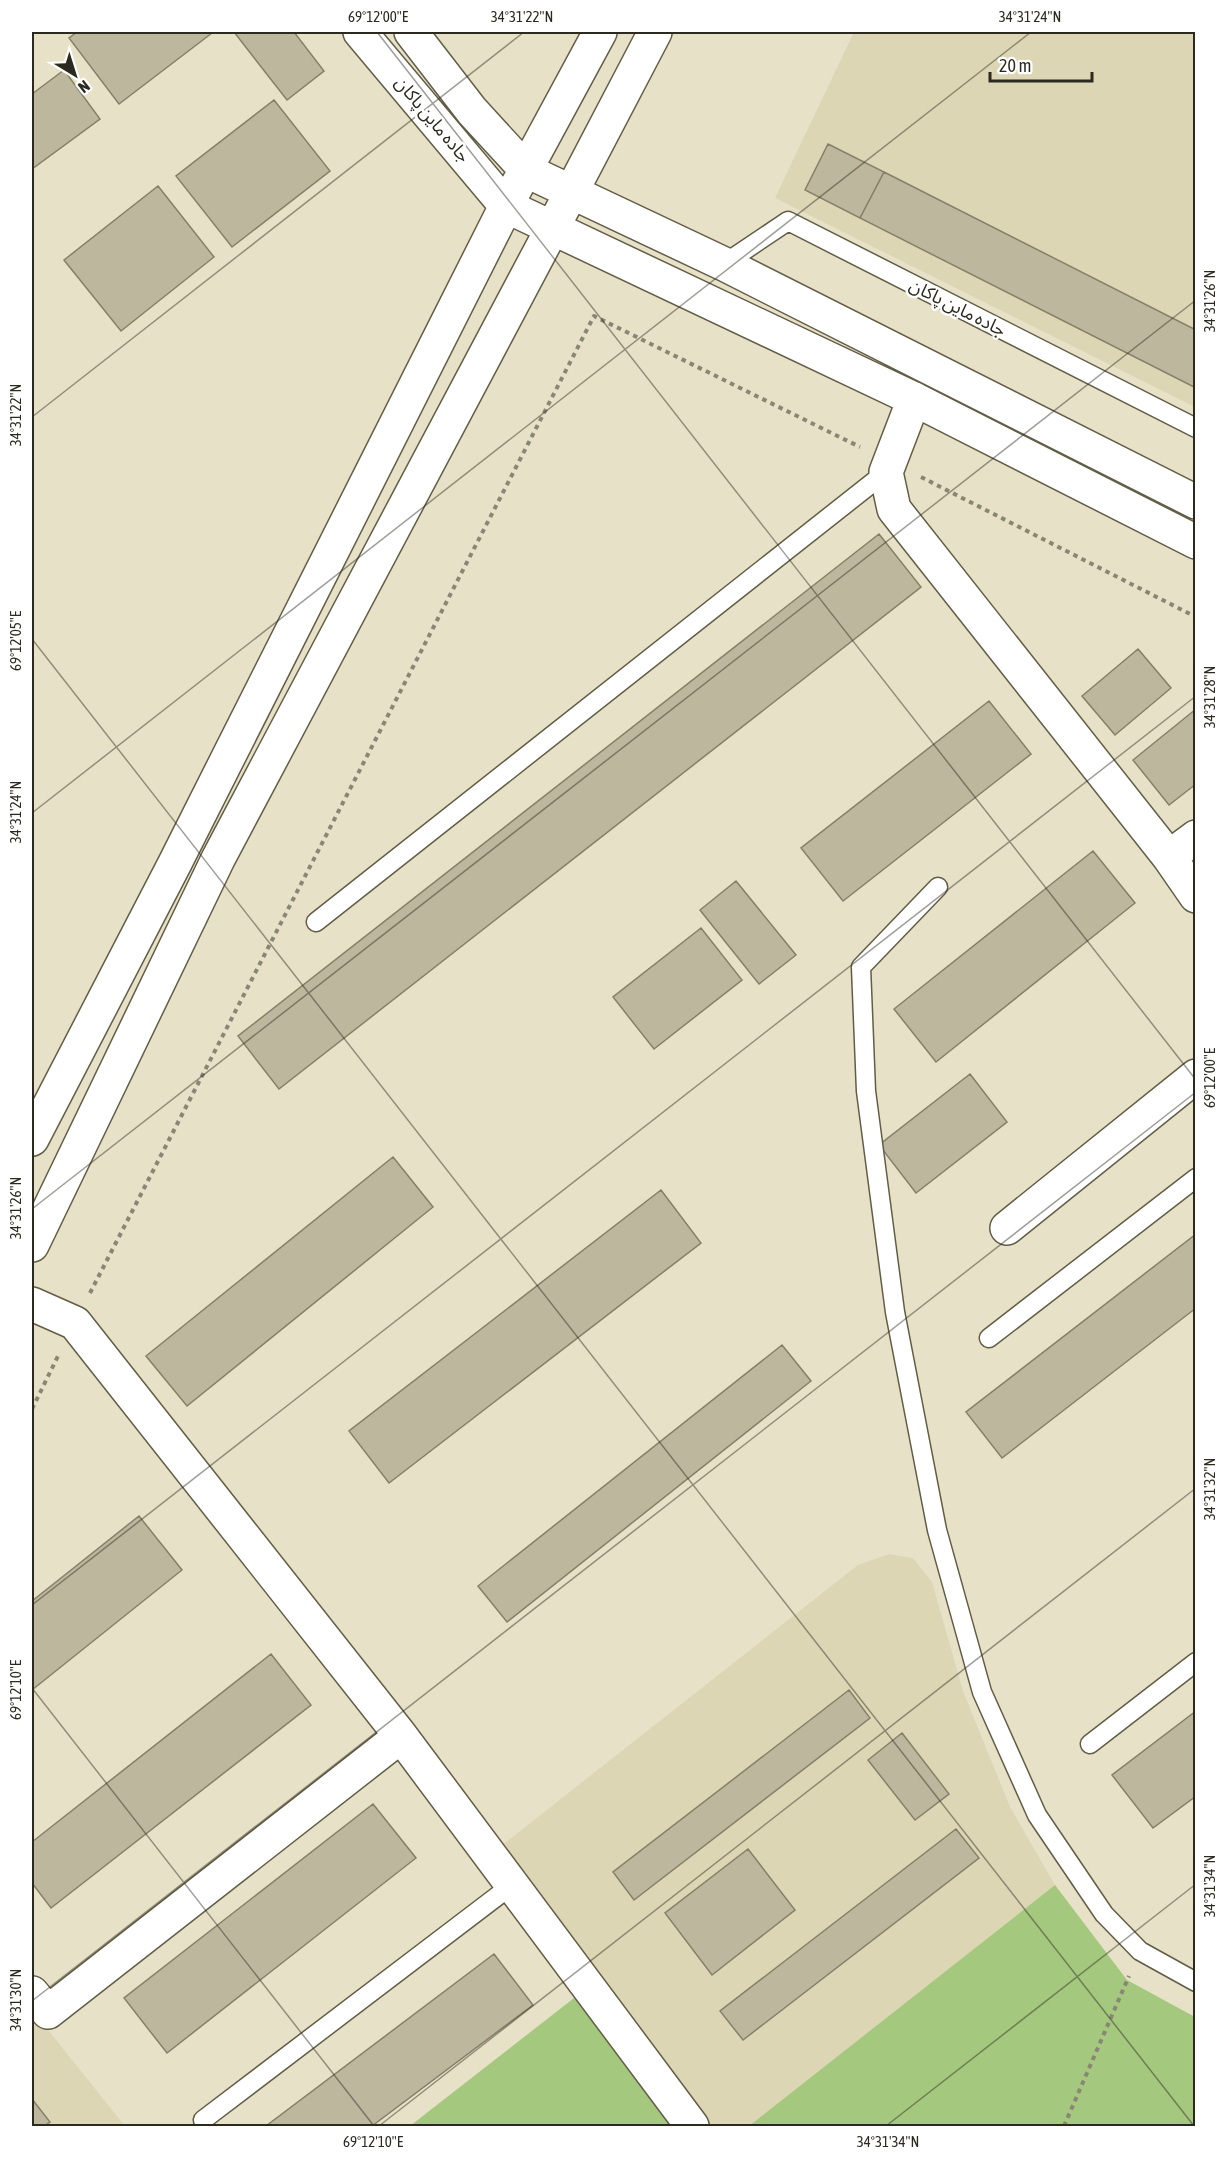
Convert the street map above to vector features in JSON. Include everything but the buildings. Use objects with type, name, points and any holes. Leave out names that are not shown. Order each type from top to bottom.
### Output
[{"type":"main road","name":"جاده ماین پاکان","points":[[360,32],[507,206]]},
{"type":"main road","name":"جاده ماین پاکان","points":[[411,32],[472,111],[527,171]]},
{"type":"main road","points":[[32,1139],[507,206],[600,32]]},
{"type":"main road","points":[[32,1245],[218,859],[655,32]]},
{"type":"main road","points":[[527,171],[724,264],[1196,502]]},
{"type":"main road","points":[[507,206],[914,399],[1196,542]]},
{"type":"main road","points":[[914,399],[888,467],[894,509],[1169,857],[1196,896]]},
{"type":"main road","points":[[1169,857],[1196,837]]},
{"type":"main road","points":[[1007,1228],[1196,1076]]},
{"type":"main road","points":[[32,1304],[75,1323],[401,1736],[692,2127]]},
{"type":"main road","points":[[32,1993],[48,2012],[401,1736]]},
{"type":"lane","name":"جاده ماین پاکان","points":[[724,264],[788,221],[1196,428]]},
{"type":"lane","points":[[316,922],[888,467]]},
{"type":"lane","points":[[938,887],[861,967],[866,1091],[896,1312],[937,1530],[982,1692],[1036,1815],[1104,1914],[1140,1951],[1196,1982]]},
{"type":"lane","points":[[989,1338],[1196,1178]]},
{"type":"lane","points":[[1090,1744],[1196,1662]]},
{"type":"lane","points":[[203,2120],[512,1885]]},
{"type":"path","points":[[32,1409],[594,316],[888,467],[1196,617]]},
{"type":"path","points":[[1064,2127],[1140,1951]]},
{"type":"shaded area","points":[[854,32],[1195,32],[1195,407],[775,198]]},
{"type":"shaded area","points":[[889,1554],[913,1558],[932,1582],[963,1691],[1010,1807],[1055,1885],[749,2126],[712,2126],[501,1846],[858,1565]]},
{"type":"shaded area","points":[[32,2010],[125,2126],[32,2126]]},
{"type":"green space","points":[[1055,1885],[1127,1980],[1195,2017],[1195,2126],[749,2126]]},
{"type":"green space","points":[[601,1977],[712,2126],[410,2126]]}]
